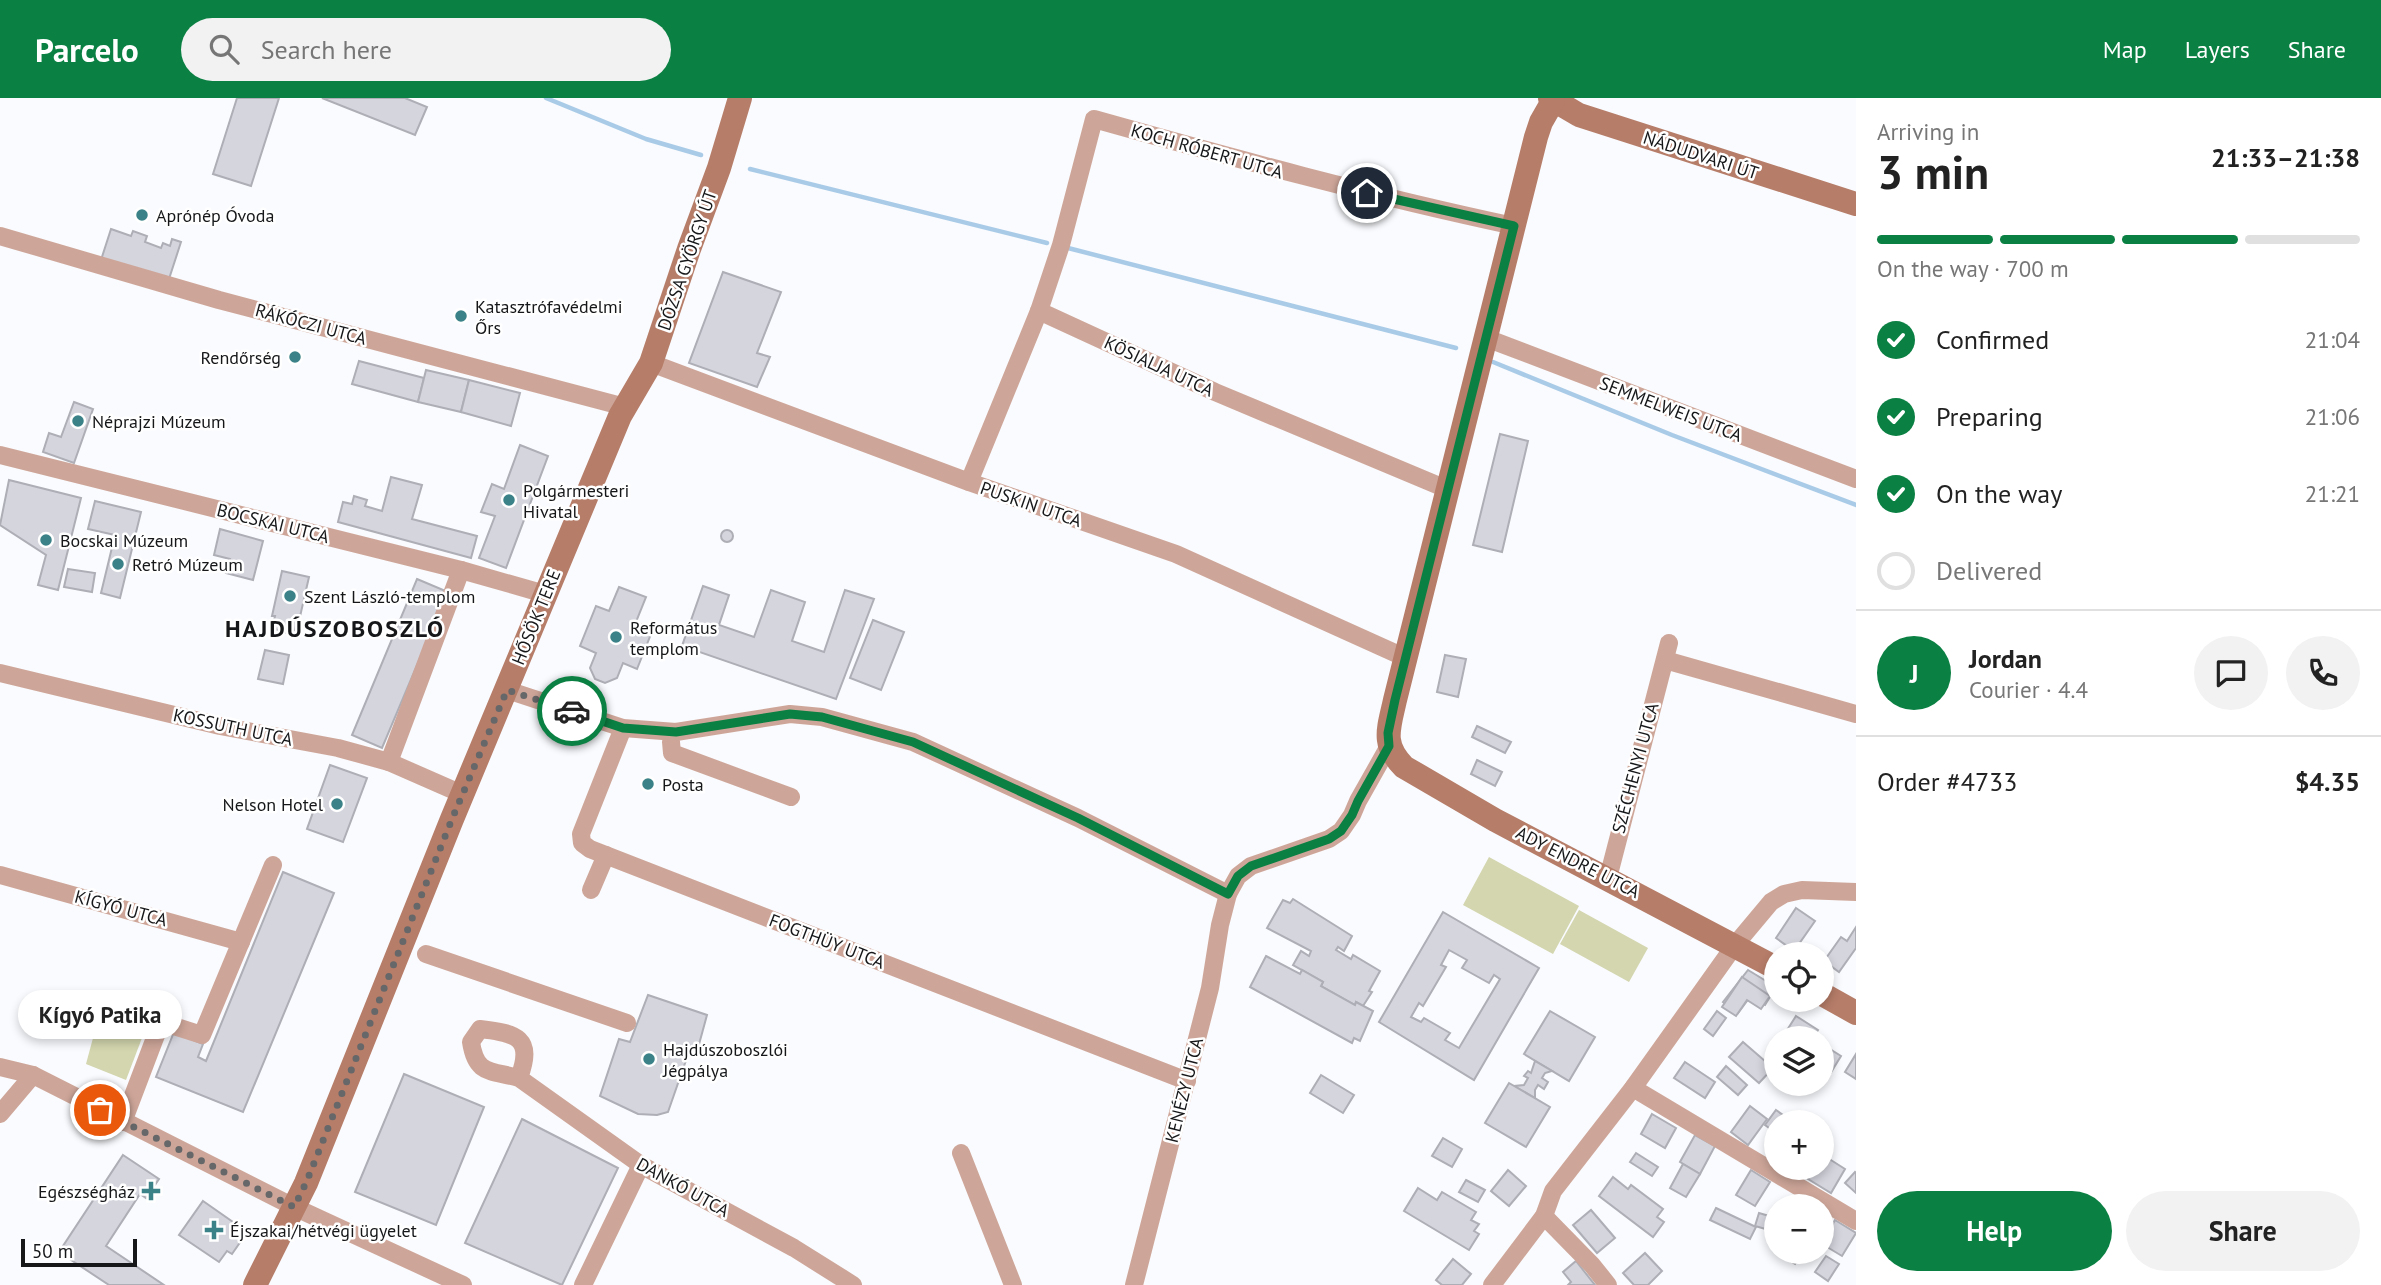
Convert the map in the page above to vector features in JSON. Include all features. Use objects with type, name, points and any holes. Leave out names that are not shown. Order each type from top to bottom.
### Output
[{"type":"main road","name":"DÓZSA GYÖRGY ÚT","points":[[622,411],[651,363],[719,168],[740,98]]},
{"type":"main road","name":"NÁDUDVARI ÚT","points":[[1551,99],[1594,121],[1856,204]]},
{"type":"main road","points":[[1389,746],[1388,733],[1406,658],[1536,137],[1551,99]]},
{"type":"main road","name":"HŐSÖK TERE","points":[[255,1285],[306,1183],[462,794],[622,411]]},
{"type":"main road","name":"ADY ENDRE UTCA","points":[[1389,746],[1393,756],[1404,767],[1495,820],[1764,961]]},
{"type":"main road","points":[[1834,1001],[1856,1013]]},
{"type":"street","name":"KOCH RÓBERT UTCA","points":[[1039,312],[1061,245],[1094,119],[1318,181],[1514,226]]},
{"type":"street","name":"RÁKÓCZI UTCA","points":[[0,236],[232,304],[622,411]]},
{"type":"street","points":[[969,482],[1039,312]]},
{"type":"street","name":"KÖSIALJA UTCA","points":[[1039,312],[1214,392],[1449,490]]},
{"type":"street","name":"SEMMELWEIS UTCA","points":[[1486,338],[1856,479]]},
{"type":"street","name":"PUSKIN UTCA","points":[[651,363],[969,482],[1176,554],[1406,658]]},
{"type":"street","name":"BOCSKAI UTCA","points":[[0,455],[461,570],[545,594]]},
{"type":"street","points":[[389,762],[461,570]]},
{"type":"street","name":"SZÉCHENYI UTCA","points":[[1608,877],[1667,651],[1856,714]]},
{"type":"street","name":"KOSSUTH UTCA","points":[[0,673],[220,726],[338,747],[389,762],[462,794]]},
{"type":"street","points":[[507,690],[623,728],[676,732],[790,714],[826,718],[913,742],[1078,818],[1228,894],[1238,876],[1251,866],[1329,839],[1341,831],[1389,746]]},
{"type":"street","name":"FOGTHÜY UTCA","points":[[623,728],[581,834],[582,843],[608,856],[1187,1081]]},
{"type":"street","points":[[671,742],[672,753],[791,797]]},
{"type":"street","points":[[591,890],[608,856]]},
{"type":"street","points":[[123,1122],[161,1022],[202,1035],[273,865]]},
{"type":"street","name":"KÍGYÓ UTCA","points":[[0,874],[241,942]]},
{"type":"street","points":[[1492,1285],[1544,1216],[1553,1191],[1633,1088],[1735,945],[1772,902],[1784,894],[1802,890],[1856,892]]},
{"type":"street","name":"KENÉZY UTCA","points":[[1134,1285],[1210,988],[1228,894]]},
{"type":"street","points":[[426,954],[627,1023]]},
{"type":"street","points":[[0,1067],[33,1074],[294,1207],[463,1285]]},
{"type":"street","points":[[0,1115],[33,1074]]},
{"type":"street","name":"DANKÓ UTCA","points":[[519,1078],[641,1165],[794,1248],[853,1285]]},
{"type":"street","points":[[1633,1088],[1856,1221]]},
{"type":"street","points":[[961,1153],[1013,1285]]},
{"type":"street","points":[[583,1285],[641,1165]]},
{"type":"street","points":[[1544,1216],[1608,1285]]},
{"type":"green space","points":[[1489,857],[1579,906],[1553,954],[1463,905]]},
{"type":"green space","points":[[1579,910],[1648,948],[1629,982],[1560,944]]},
{"type":"green space","points":[[100,1012],[145,1030],[126,1080],[86,1064]]},
{"type":"building","points":[[237,98],[279,98],[251,186],[213,174]]},
{"type":"building","points":[[322,98],[405,98],[427,107],[415,135]]},
{"type":"building","points":[[111,229],[131,236],[133,231],[147,236],[145,242],[161,248],[163,243],[170,246],[172,239],[181,242],[168,282],[101,260]]},
{"type":"building","points":[[723,272],[781,292],[757,353],[770,357],[757,387],[689,363]]},
{"type":"building","points":[[359,361],[424,378],[418,402],[352,384]]},
{"type":"building","points":[[426,370],[469,380],[461,412],[418,402]]},
{"type":"building","points":[[469,380],[520,393],[511,426],[461,412]]},
{"type":"building","name":"Néprajzi Múzeum","points":[[74,402],[93,409],[74,463],[43,452],[49,433],[61,437]]},
{"type":"building","points":[[1500,434],[1528,441],[1502,552],[1473,545]]},
{"type":"building","name":"Polgármesteri Hivatal","points":[[520,445],[548,456],[506,568],[479,558],[495,516],[481,512],[492,484],[504,489]]},
{"type":"building","points":[[391,477],[422,485],[412,519],[477,536],[471,558],[338,522],[343,502],[352,504],[354,496],[367,500],[365,506],[382,511]]},
{"type":"building","name":"Bocskai Múzeum","points":[[9,480],[81,498],[58,590],[38,585],[46,555],[0,525]]},
{"type":"building","name":"Retró Múzeum","points":[[95,501],[141,512],[120,598],[101,593],[115,535],[88,529]]},
{"type":"building","points":[[220,529],[263,541],[253,580],[226,573],[230,559],[214,555]]},
{"type":"building","points":[[727,530],[733,536],[727,542],[721,536]]},
{"type":"building","points":[[68,569],[95,573],[92,592],[64,587]]},
{"type":"building","name":"Szent László-templom","points":[[282,571],[309,577],[299,621],[295,630],[287,633],[277,630],[273,625],[275,616],[272,616]]},
{"type":"building","points":[[417,579],[448,592],[382,748],[352,735]]},
{"type":"building","points":[[703,586],[729,595],[719,625],[754,637],[771,590],[805,602],[792,641],[824,652],[845,590],[874,599],[836,699],[682,646]]},
{"type":"building","name":"Református templom","points":[[619,587],[646,597],[636,622],[653,629],[637,669],[623,663],[617,678],[605,683],[595,679],[590,668],[596,653],[580,646],[596,606],[609,611]]},
{"type":"building","points":[[873,620],[904,632],[881,690],[850,678]]},
{"type":"building","points":[[265,650],[289,655],[283,684],[258,679]]},
{"type":"building","points":[[1445,655],[1466,659],[1458,697],[1437,692]]},
{"type":"building","points":[[1477,726],[1511,742],[1505,753],[1472,737]]},
{"type":"building","points":[[1477,760],[1502,772],[1495,786],[1471,774]]},
{"type":"building","name":"Nelson Hotel","points":[[330,765],[367,778],[343,842],[307,829]]},
{"type":"building","points":[[283,872],[334,893],[243,1112],[156,1077],[174,1032],[203,1044],[198,1057],[206,1061]]},
{"type":"building","points":[[1293,899],[1352,936],[1344,951],[1338,947],[1336,950],[1351,959],[1353,955],[1380,971],[1363,1006],[1356,1002],[1355,1005],[1321,986],[1323,982],[1293,965],[1301,951],[1309,956],[1311,951],[1267,928],[1283,900],[1290,903]]},
{"type":"building","points":[[1796,908],[1815,921],[1800,942],[1782,942],[1776,938]]},
{"type":"building","points":[[1443,912],[1539,968],[1474,1080],[1379,1022]],"holes":[[[1449,950],[1467,960],[1462,968],[1489,983],[1494,975],[1500,979],[1459,1048],[1445,1040],[1450,1033],[1424,1018],[1421,1022],[1411,1017],[1419,1003],[1423,1006],[1446,967],[1441,965]]]},
{"type":"building","points":[[1856,927],[1856,948],[1839,972],[1834,968],[1834,947],[1841,937],[1847,941]]},
{"type":"building","points":[[1266,956],[1300,974],[1302,970],[1323,982],[1321,986],[1355,1005],[1356,1002],[1373,1011],[1360,1041],[1354,1038],[1352,1043],[1250,987]]},
{"type":"building","points":[[1748,970],[1764,980],[1764,1004],[1750,997],[1738,1013],[1723,1002]]},
{"type":"building","points":[[1742,977],[1764,992],[1764,1005],[1761,1009],[1747,1000],[1736,1016],[1722,1007]]},
{"type":"building","name":"Hajdúszoboszlói Jégpálya","points":[[648,995],[707,1015],[698,1048],[691,1046],[668,1112],[657,1115],[638,1114],[600,1096],[619,1039],[630,1042]]},
{"type":"building","points":[[1550,1011],[1595,1037],[1569,1081],[1524,1054]]},
{"type":"building","points":[[1717,1011],[1726,1018],[1713,1036],[1704,1029]]},
{"type":"building","points":[[1796,1016],[1812,1026],[1790,1026]]},
{"type":"building","points":[[1743,1042],[1764,1060],[1764,1078],[1759,1083],[1729,1057]]},
{"type":"building","points":[[1834,1052],[1841,1056],[1834,1068]]},
{"type":"building","points":[[1856,1054],[1856,1079],[1845,1072]]},
{"type":"building","points":[[1535,1061],[1552,1071],[1545,1073],[1542,1078],[1548,1082],[1544,1089],[1538,1085],[1535,1098],[1514,1086],[1524,1085],[1528,1078],[1524,1076],[1528,1071],[1531,1073]]},
{"type":"building","points":[[1685,1062],[1715,1082],[1705,1098],[1674,1078]]},
{"type":"building","points":[[1726,1066],[1747,1085],[1738,1095],[1717,1077]]},
{"type":"building","points":[[404,1074],[484,1107],[436,1225],[355,1192]]},
{"type":"building","points":[[1321,1075],[1354,1095],[1343,1113],[1310,1093]]},
{"type":"building","points":[[1509,1083],[1550,1107],[1526,1147],[1485,1123]]},
{"type":"building","points":[[1750,1106],[1764,1117],[1764,1123],[1748,1145],[1731,1132]]},
{"type":"building","points":[[1652,1114],[1676,1128],[1665,1148],[1641,1134]]},
{"type":"building","points":[[522,1119],[618,1168],[562,1285],[465,1243]]},
{"type":"building","points":[[1695,1135],[1715,1146],[1700,1174],[1680,1162]]},
{"type":"building","points":[[1443,1138],[1462,1149],[1452,1167],[1432,1156]]},
{"type":"building","points":[[1636,1153],[1658,1167],[1652,1176],[1630,1162]]},
{"type":"building","points":[[123,1155],[159,1179],[146,1198],[140,1194],[106,1246],[164,1285],[109,1285],[59,1252]]},
{"type":"building","points":[[1834,1162],[1845,1169],[1831,1193],[1810,1180],[1834,1180]]},
{"type":"building","points":[[1683,1164],[1700,1174],[1686,1197],[1670,1188]]},
{"type":"building","points":[[1508,1170],[1526,1186],[1509,1206],[1491,1191]]},
{"type":"building","points":[[1751,1170],[1770,1182],[1755,1206],[1736,1195]]},
{"type":"building","points":[[1856,1173],[1856,1193],[1845,1183]]},
{"type":"building","points":[[1613,1177],[1628,1189],[1631,1185],[1663,1209],[1657,1217],[1664,1222],[1653,1237],[1599,1196]]},
{"type":"building","points":[[1466,1180],[1485,1190],[1478,1202],[1459,1192]]},
{"type":"building","points":[[1418,1188],[1437,1200],[1442,1192],[1476,1212],[1471,1220],[1479,1224],[1474,1231],[1479,1234],[1469,1250],[1404,1211]]},
{"type":"building","points":[[203,1201],[243,1229],[237,1238],[241,1241],[232,1254],[227,1251],[219,1262],[179,1235]]},
{"type":"building","points":[[1716,1208],[1756,1227],[1750,1239],[1710,1220]]},
{"type":"building","points":[[1591,1210],[1615,1238],[1597,1253],[1573,1225]]},
{"type":"building","points":[[1759,1213],[1764,1214],[1764,1229],[1755,1226]]},
{"type":"building","points":[[1834,1222],[1856,1233],[1842,1256],[1834,1251]]},
{"type":"building","points":[[1645,1253],[1662,1271],[1648,1285],[1634,1285],[1623,1273]]},
{"type":"building","points":[[1453,1259],[1471,1274],[1462,1285],[1442,1285],[1436,1280]]},
{"type":"building","points":[[1576,1261],[1595,1285],[1568,1285],[1571,1282],[1563,1272]]},
{"type":"building","points":[[1834,1261],[1839,1264],[1828,1281],[1815,1272],[1820,1264],[1834,1264]]},
{"type":"waterway","points":[[546,98],[646,139],[701,155]]},
{"type":"waterway","points":[[750,169],[1047,243]]},
{"type":"waterway","points":[[1068,248],[1456,348]]},
{"type":"waterway","points":[[1493,362],[1672,435],[1856,505]]},
{"type":"way so far","points":[[100,1110],[294,1207],[507,690],[572,711]]},
{"type":"place","name":"Aprónép Óvoda","points":[[142,215]]},
{"type":"place","name":"Katasztrófavédelmi Őrs","points":[[461,316]]},
{"type":"place","name":"Rendőrség","points":[[295,357]]},
{"type":"place","name":"Néprajzi Múzeum","points":[[78,421]]},
{"type":"place","name":"Polgármesteri Hivatal","points":[[509,500]]},
{"type":"place","name":"Bocskai Múzeum","points":[[46,540]]},
{"type":"place","name":"Retró Múzeum","points":[[118,564]]},
{"type":"place","name":"Szent László-templom","points":[[290,596]]},
{"type":"place","name":"Református templom","points":[[616,637]]},
{"type":"place","name":"Posta","points":[[648,784]]},
{"type":"place","name":"Nelson Hotel","points":[[337,804]]},
{"type":"place","name":"Hajdúszoboszlói Jégpálya","points":[[649,1059]]},
{"type":"place","name":"Kígyó Patika","points":[[100,1110]]},
{"type":"place","name":"Egészségház","points":[[151,1191]]},
{"type":"place","name":"Éjszakai/hétvégi ügyelet","points":[[214,1230]]},
{"type":"district","name":"HAJDÚSZOBOSZLÓ","points":[[335,628]]},
{"type":"route","points":[[572,711],[623,728],[676,732],[790,714],[822,717],[913,742],[1078,818],[1228,894],[1238,876],[1251,866],[1335,836],[1347,824],[1389,746],[1388,733],[1395,700],[1514,226],[1367,193]]}]
